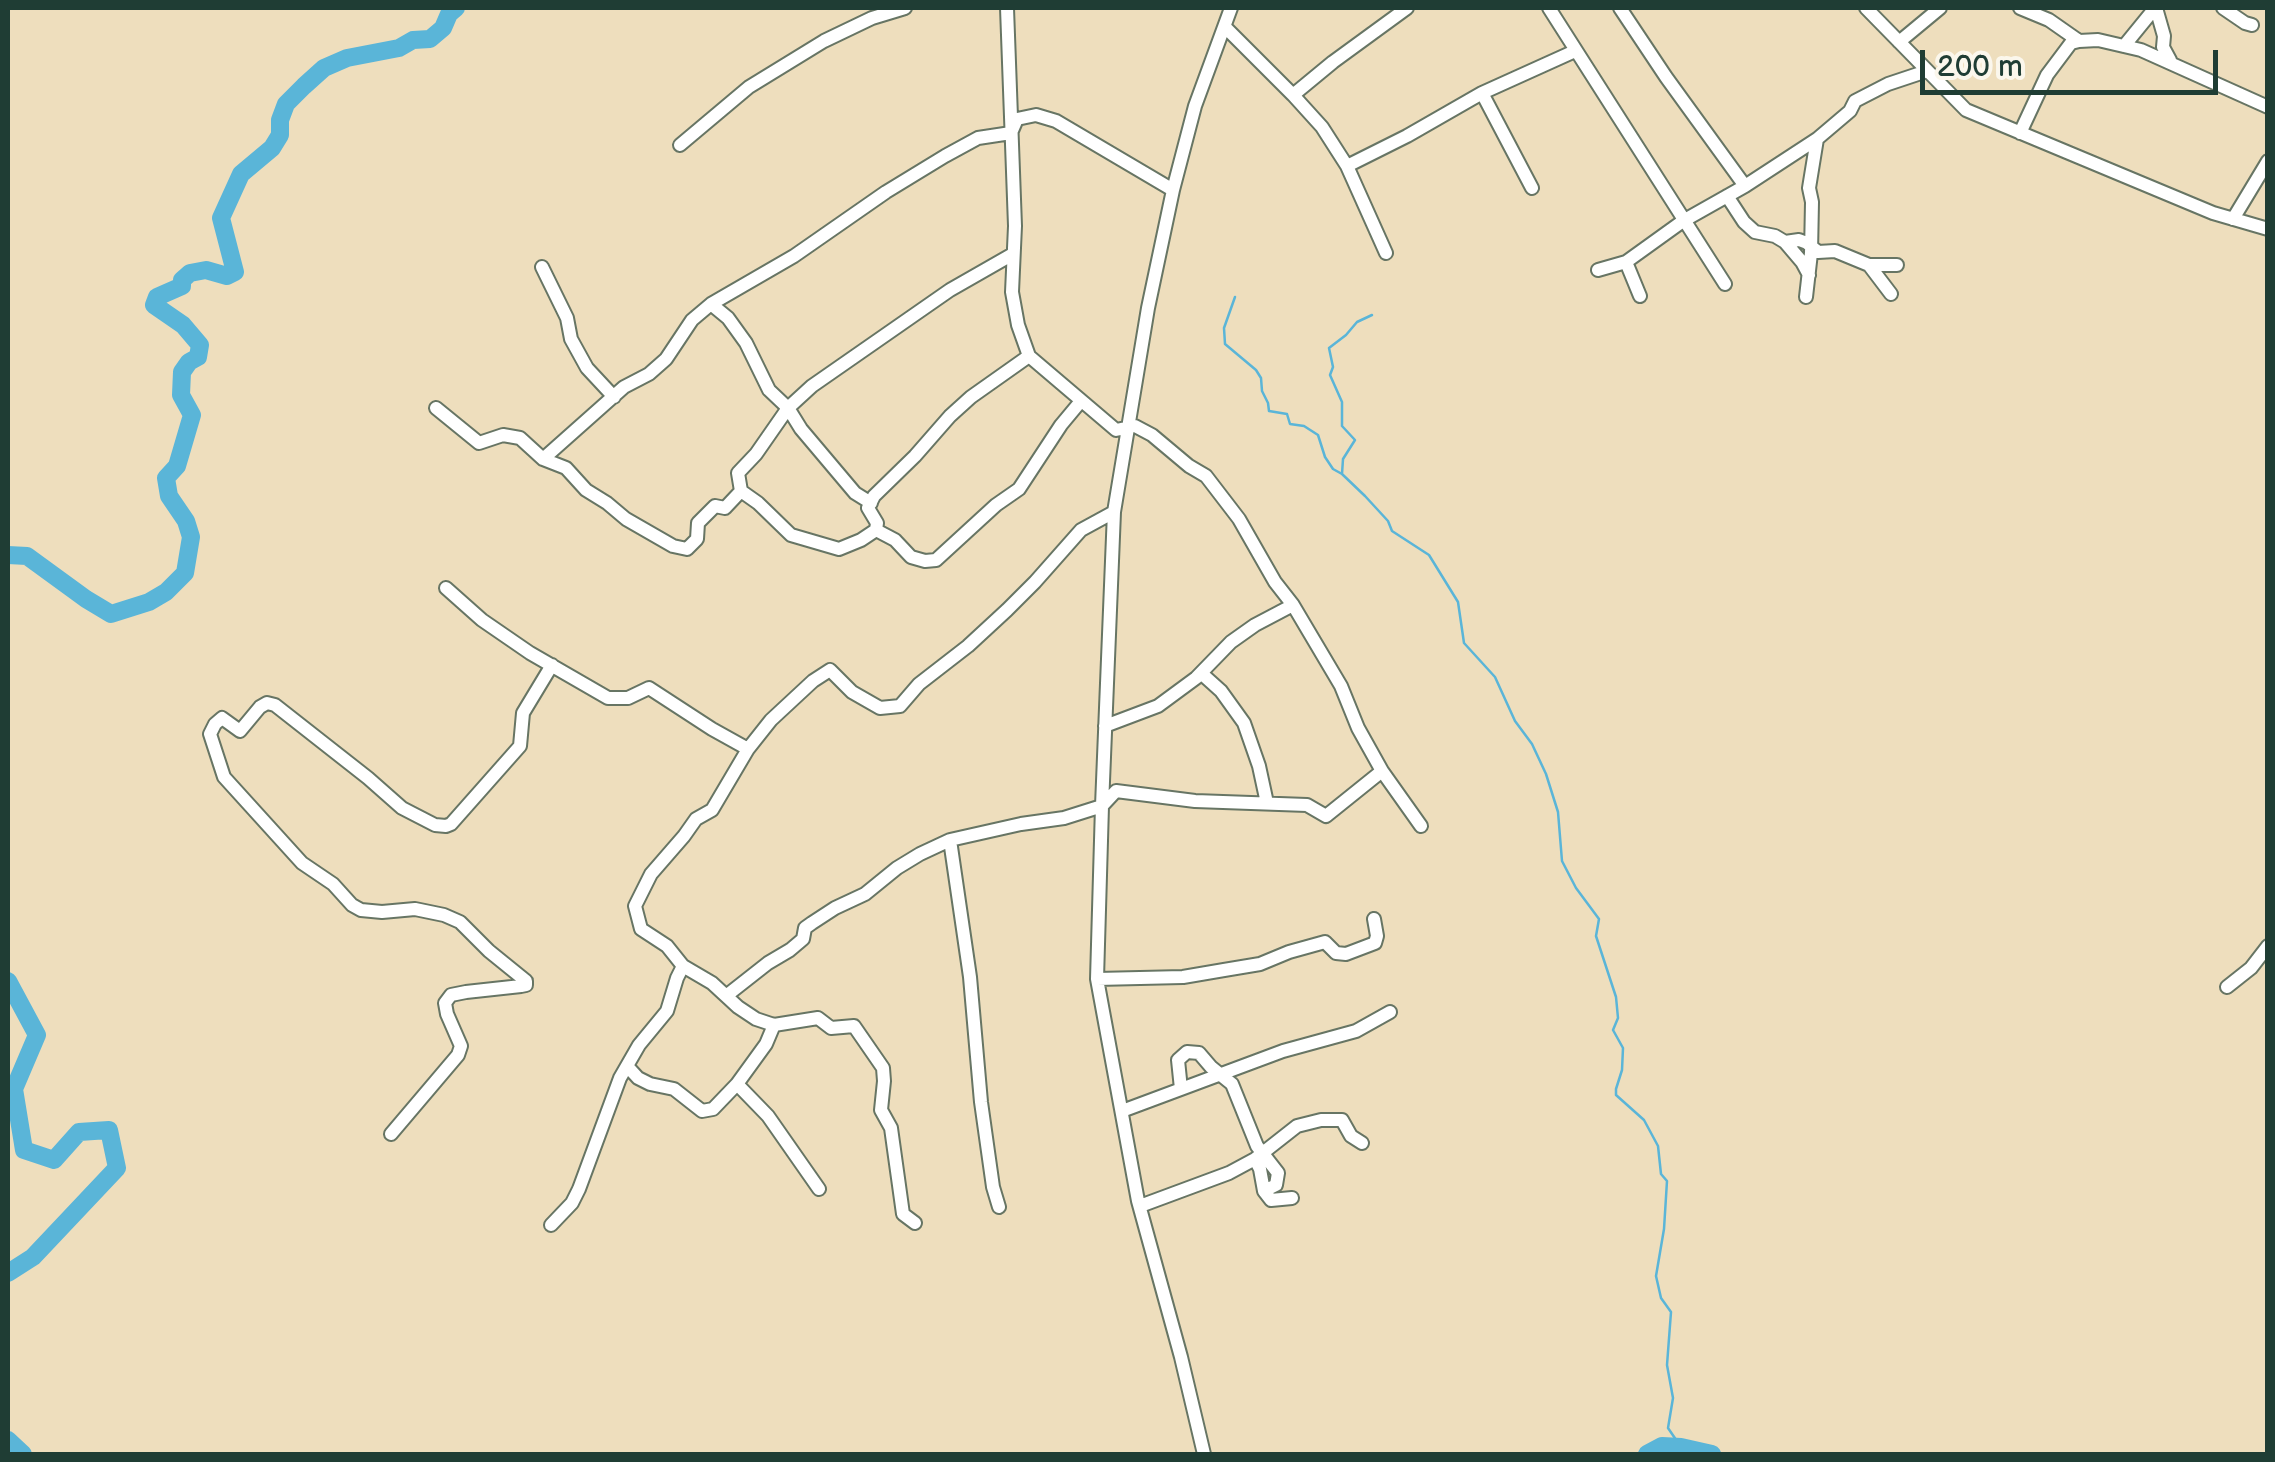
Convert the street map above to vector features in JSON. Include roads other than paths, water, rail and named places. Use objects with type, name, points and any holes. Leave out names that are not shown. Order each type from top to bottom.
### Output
[{"type":"street","points":[[680,145],[749,87],[824,41],[872,18],[905,8]]},
{"type":"street","points":[[1007,8],[1016,226],[1012,292],[1028,356],[1116,430],[1134,426],[1152,435],[1206,476],[1240,519],[1341,686],[1382,771],[1421,826]]},
{"type":"street","points":[[1204,1454],[1140,1206],[1097,979],[1114,512],[1148,308],[1173,190],[1194,106],[1231,8]]},
{"type":"street","points":[[1293,95],[1407,8]]},
{"type":"street","points":[[1550,8],[1725,284]]},
{"type":"street","points":[[1620,8],[1744,186]]},
{"type":"street","points":[[1866,8],[1966,110],[2213,213],[2268,228]]},
{"type":"street","points":[[1899,42],[1940,8]]},
{"type":"street","points":[[2020,8],[2049,20],[2079,41]]},
{"type":"street","points":[[2124,46],[2156,8]]},
{"type":"street","points":[[2156,8],[2163,47],[2172,62]]},
{"type":"street","points":[[2222,8],[2252,25]]},
{"type":"street","points":[[1225,27],[1322,128],[1347,166],[1386,253]]},
{"type":"street","points":[[2020,133],[2047,76],[2071,43],[2079,41],[2098,40],[2141,50],[2268,107]]},
{"type":"street","points":[[1347,166],[1482,93],[1575,51]]},
{"type":"street","points":[[1598,270],[1626,262],[1683,221],[1817,140],[1855,101],[1926,71]]},
{"type":"street","points":[[1482,93],[1532,188]]},
{"type":"street","points":[[1011,133],[1016,119],[1024,116],[1056,121],[1173,190]]},
{"type":"street","points":[[543,459],[624,387],[649,374],[666,359],[692,320],[711,304],[794,256],[945,156],[978,138],[1011,133]]},
{"type":"street","points":[[1806,296],[1811,247],[1809,188],[1817,140]]},
{"type":"street","points":[[2233,218],[2268,161]]},
{"type":"street","points":[[1728,196],[1755,232],[1786,242],[1809,276]]},
{"type":"street","points":[[1786,242],[1799,240],[1818,252],[1835,251],[1869,265],[1897,265]]},
{"type":"street","points":[[1013,254],[950,290],[812,386],[788,408],[738,474],[741,491],[791,535],[839,549],[861,540],[876,530],[877,523],[868,508],[874,496],[950,416],[1028,356]]},
{"type":"street","points":[[1626,262],[1640,296]]},
{"type":"street","points":[[1869,265],[1890,294]]},
{"type":"street","points":[[542,267],[587,368],[614,396]]},
{"type":"street","points":[[711,304],[728,318],[752,352],[769,390],[855,492],[871,502]]},
{"type":"street","points":[[876,530],[896,540],[911,557],[936,560],[1019,488],[1081,401]]},
{"type":"street","points":[[436,408],[479,442],[503,435],[520,438],[543,459],[566,468],[586,490],[626,519],[673,546],[687,549],[697,539],[698,523],[715,506],[725,508],[741,491]]},
{"type":"street","points":[[915,1222],[903,1214],[891,1128],[881,1110],[883,1068],[854,1026],[831,1028],[818,1018],[774,1025],[756,1019],[712,983],[683,966],[666,946],[641,929],[635,906],[651,874],[696,818],[712,810],[748,748],[813,681],[830,670],[852,692],[880,708],[900,706],[920,684],[1007,610],[1081,530],[1114,512]]},
{"type":"street","points":[[446,588],[482,620],[608,698],[628,698],[648,688],[712,730],[748,748]]},
{"type":"street","points":[[1105,726],[1158,706],[1201,673],[1231,642],[1292,604]]},
{"type":"street","points":[[391,1134],[458,1055],[458,1034],[447,1014],[450,996],[521,986],[526,981],[460,922],[415,908],[382,912],[352,906],[334,884],[302,863],[224,777],[210,734],[222,718],[240,731],[264,704],[274,705],[402,808],[435,825],[446,826],[520,746],[523,713],[552,665]]},
{"type":"street","points":[[1201,673],[1221,691],[1244,723],[1267,803]]},
{"type":"street","points":[[726,996],[803,939],[805,928],[812,923],[865,894],[920,854],[950,840],[1064,818],[1102,806],[1116,791],[1195,801],[1307,805],[1326,816],[1382,771]]},
{"type":"street","points":[[950,840],[970,977],[981,1102],[999,1206]]},
{"type":"street","points":[[1097,979],[1183,977],[1260,964],[1324,942],[1336,953],[1346,954],[1375,943],[1378,936],[1374,919]]},
{"type":"street","points":[[2227,987],[2251,968],[2268,946]]},
{"type":"street","points":[[551,1225],[580,1189],[620,1078],[667,1011],[683,966]]},
{"type":"street","points":[[1122,1112],[1282,1052],[1356,1030],[1390,1012]]},
{"type":"street","points":[[627,1066],[650,1084],[674,1088],[702,1111],[714,1108],[766,1044],[774,1025]]},
{"type":"street","points":[[1180,1089],[1178,1060],[1187,1052],[1198,1053],[1232,1084],[1257,1146],[1264,1192],[1271,1200],[1292,1198]]},
{"type":"street","points":[[737,1084],[768,1116],[819,1189]]},
{"type":"street","points":[[1140,1206],[1229,1173],[1296,1126],[1342,1120],[1351,1136],[1362,1143]]},
{"type":"waterway","points":[[8,555],[27,556],[111,614],[149,602],[185,573],[191,537],[186,521],[169,496],[166,478],[177,466],[192,415],[181,395],[182,372],[198,357],[200,345],[183,325],[154,305],[157,297],[182,286],[182,280],[190,273],[206,270],[227,276],[235,272],[221,218],[241,174],[272,148],[280,135],[286,104],[304,86],[324,68],[347,58],[430,39],[456,8]]},
{"type":"waterway","points":[[1235,297],[1224,328],[1225,344],[1256,370],[1269,411],[1287,414],[1290,424],[1304,426],[1318,435],[1333,469],[1365,496],[1392,531],[1429,555],[1458,602],[1464,643],[1495,677],[1546,774],[1558,812],[1562,861],[1599,919],[1596,936],[1616,997],[1618,1018],[1613,1030],[1623,1048],[1616,1095],[1644,1120],[1658,1146],[1661,1174],[1667,1181],[1656,1276],[1661,1298],[1671,1312],[1667,1365],[1673,1398],[1668,1428],[1681,1447]]},
{"type":"waterway","points":[[1342,474],[1343,459],[1355,440],[1342,426],[1342,402],[1330,375],[1333,367],[1329,348],[1357,322],[1372,315]]},
{"type":"waterway","points":[[8,981],[37,1035],[14,1089],[24,1150],[54,1160],[79,1132],[109,1130],[117,1168],[33,1257],[8,1273]]},
{"type":"waterway","points":[[8,1440],[23,1454]]},
{"type":"waterway","points":[[1647,1454],[1662,1446],[1712,1454]]}]
